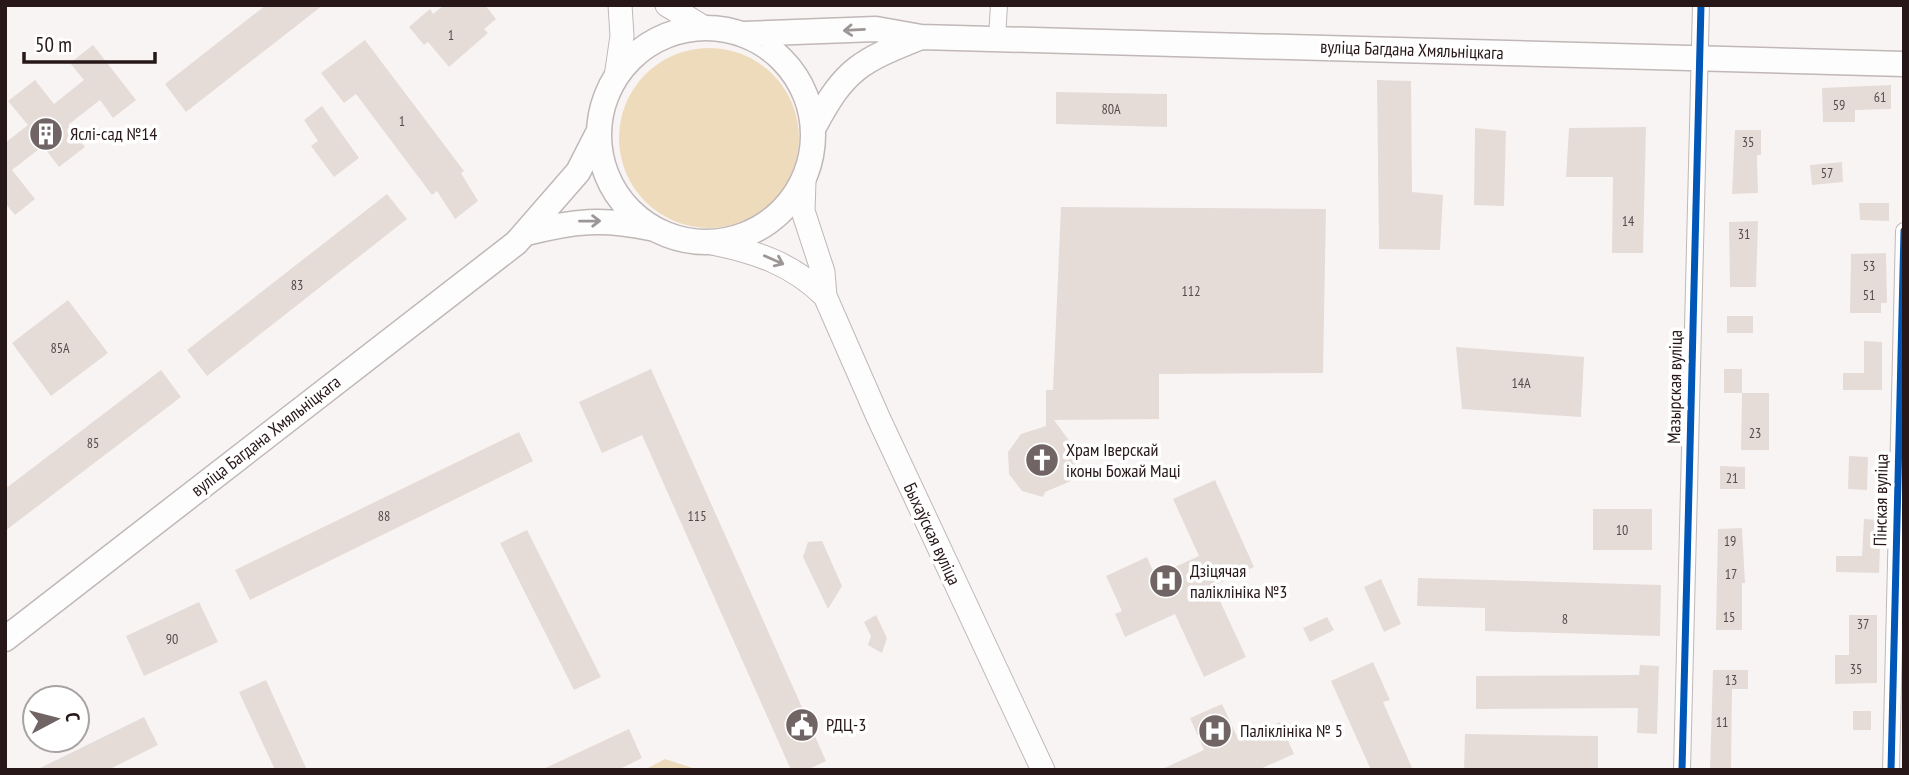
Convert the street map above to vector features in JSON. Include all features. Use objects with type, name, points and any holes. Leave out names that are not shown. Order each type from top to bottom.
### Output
[{"type":"main road","points":[[620,5],[622,36],[616,77],[604,103],[599,131],[604,170],[623,204],[653,229],[682,240],[712,243],[750,234],[782,212],[804,181],[813,154],[814,127],[803,88],[779,55],[744,34],[704,27],[667,5]]},
{"type":"main road","points":[[616,77],[639,51],[669,34],[704,27]]},
{"type":"main road","name":"вуліца Багдана Хмяльніцкага","points":[[744,34],[876,29],[921,37],[1904,64]]},
{"type":"main road","name":"вуліца Багдана Хмяльніцкага","points":[[814,127],[837,85],[857,66],[921,37]]},
{"type":"main road","name":"вуліца Багдана Хмяльніцкага","points":[[5,639],[527,233],[578,172],[599,131]]},
{"type":"main road","name":"Быхаўская вуліца","points":[[804,181],[803,211],[823,272],[825,296],[883,428],[1043,770]]},
{"type":"main road","name":"вуліца Багдана Хмяльніцкага","points":[[527,233],[570,222],[615,221],[653,229]]},
{"type":"main road","name":"Быхаўская вуліца","points":[[712,243],[777,261],[806,277],[825,296]]},
{"type":"street","points":[[997,38],[999,5]]},
{"type":"street","name":"Мазырская вуліца","points":[[1682,770],[1702,5]]},
{"type":"street","name":"Пінская вуліца","points":[[1891,770],[1904,231]]},
{"type":"shaded area","points":[[709,48],[727,49],[744,55],[773,74],[792,103],[798,120],[798,156],[792,173],[773,202],[744,221],[727,227],[709,228],[691,227],[674,221],[645,202],[626,173],[620,156],[619,138],[620,120],[626,103],[645,74],[674,55],[691,49]]},
{"type":"shaded area","points":[[665,759],[699,770],[644,770]]},
{"type":"building","points":[[266,5],[323,5],[186,112],[165,84]]},
{"type":"building","points":[[444,5],[485,5],[496,19],[484,29],[488,33],[449,67],[428,42],[424,45],[409,27],[430,9],[433,14]]},
{"type":"building","points":[[365,40],[464,171],[461,173],[478,201],[455,219],[437,191],[432,195],[356,94],[344,103],[321,73]]},
{"type":"building","name":"Яслі-сад №14","points":[[93,45],[136,100],[113,118],[100,100],[68,125],[85,147],[59,167],[43,146],[12,170],[35,199],[15,215],[5,203],[5,143],[28,125],[8,101],[35,80],[54,104],[84,80],[70,63]]},
{"type":"building","points":[[1377,80],[1411,81],[1412,192],[1443,195],[1440,250],[1379,249]]},
{"type":"building","points":[[1891,85],[1891,109],[1855,110],[1855,122],[1823,122],[1822,88]]},
{"type":"building","points":[[1056,92],[1167,94],[1167,127],[1056,124]]},
{"type":"building","points":[[322,106],[359,158],[334,177],[311,146],[318,141],[304,120]]},
{"type":"building","points":[[1646,127],[1643,253],[1612,253],[1613,177],[1566,177],[1569,128]]},
{"type":"building","points":[[1475,128],[1506,131],[1504,206],[1474,205]]},
{"type":"building","points":[[1735,130],[1761,130],[1761,155],[1757,155],[1758,193],[1732,194]]},
{"type":"building","points":[[1842,162],[1843,182],[1812,185],[1810,165]]},
{"type":"building","points":[[387,194],[407,219],[207,376],[187,350]]},
{"type":"building","points":[[1859,203],[1889,203],[1889,221],[1860,220]]},
{"type":"building","points":[[1061,207],[1326,209],[1323,373],[1159,374],[1159,419],[1054,420],[1073,446],[1077,458],[1071,481],[1045,492],[1043,497],[1022,491],[1009,474],[1008,452],[1021,434],[1046,426],[1046,390],[1053,390]]},
{"type":"building","points":[[1758,221],[1756,287],[1730,287],[1729,222]]},
{"type":"building","points":[[1886,253],[1887,303],[1881,303],[1881,313],[1850,313],[1851,254]]},
{"type":"building","points":[[68,300],[108,353],[51,396],[12,343]]},
{"type":"building","points":[[1727,316],[1753,316],[1753,333],[1727,333]]},
{"type":"building","points":[[1864,341],[1882,342],[1882,390],[1843,390],[1843,373],[1864,373]]},
{"type":"building","points":[[1456,347],[1584,357],[1581,417],[1462,409]]},
{"type":"building","points":[[651,369],[826,761],[807,770],[791,770],[642,435],[602,453],[579,402]]},
{"type":"building","points":[[1724,369],[1742,369],[1742,393],[1724,393]]},
{"type":"building","points":[[161,370],[181,397],[5,531],[5,489]]},
{"type":"building","points":[[1742,393],[1769,393],[1769,450],[1741,450]]},
{"type":"building","points":[[519,432],[533,461],[250,600],[235,570]]},
{"type":"building","points":[[1849,456],[1868,457],[1867,490],[1848,489]]},
{"type":"building","points":[[1720,466],[1745,467],[1745,489],[1720,489]]},
{"type":"building","name":"Дзіцячая паліклініка №3","points":[[1215,480],[1254,567],[1213,586],[1246,657],[1204,677],[1175,614],[1125,637],[1115,614],[1122,611],[1106,576],[1147,557],[1155,576],[1199,556],[1173,499]]},
{"type":"building","points":[[1593,509],[1652,509],[1652,550],[1593,550]]},
{"type":"building","points":[[1864,519],[1881,520],[1879,573],[1836,572],[1836,556],[1862,556]]},
{"type":"building","points":[[1742,528],[1745,583],[1742,583],[1742,630],[1716,630],[1718,529]]},
{"type":"building","points":[[527,530],[601,677],[574,690],[500,543]]},
{"type":"building","points":[[822,541],[842,586],[828,609],[803,557],[808,542]]},
{"type":"building","points":[[1418,578],[1661,585],[1660,636],[1485,631],[1485,608],[1417,606]]},
{"type":"building","points":[[1381,579],[1401,624],[1384,632],[1364,587]]},
{"type":"building","points":[[199,602],[218,642],[144,676],[126,636]]},
{"type":"building","points":[[876,615],[887,638],[882,653],[868,645],[871,636],[864,622]]},
{"type":"building","points":[[1849,615],[1877,615],[1877,683],[1835,684],[1835,655],[1849,655]]},
{"type":"building","points":[[1327,617],[1334,630],[1310,642],[1303,628]]},
{"type":"building","points":[[1373,662],[1390,700],[1383,702],[1413,770],[1371,770],[1331,681]]},
{"type":"building","points":[[1640,665],[1659,666],[1657,734],[1637,733],[1638,708],[1476,709],[1476,676],[1639,675]]},
{"type":"building","points":[[1713,670],[1748,670],[1748,689],[1732,689],[1731,770],[1710,770]]},
{"type":"building","points":[[266,680],[307,770],[275,770],[239,692]]},
{"type":"building","name":"Паліклініка № 5","points":[[1222,704],[1239,741],[1280,722],[1294,754],[1258,770],[1160,770],[1204,750],[1190,718]]},
{"type":"building","points":[[1853,711],[1871,711],[1871,730],[1853,730]]},
{"type":"building","points":[[144,717],[158,745],[108,770],[36,770],[69,754],[91,754],[91,743]]},
{"type":"building","points":[[629,729],[642,758],[618,770],[541,770]]},
{"type":"building","points":[[1465,734],[1598,736],[1598,770],[1464,770]]},
{"type":"cycle path","points":[[1682,770],[1701,5]]},
{"type":"cycle path","points":[[1891,770],[1904,231]]},
{"type":"place","name":"Яслі-сад №14","points":[[46,134]]},
{"type":"place","name":"Храм Іверскай іконы Божай Маці","points":[[1042,460]]},
{"type":"place","name":"Дзіцячая паліклініка №3","points":[[1166,581]]},
{"type":"place","name":"РДЦ-3","points":[[802,725]]},
{"type":"place","name":"Паліклініка № 5","points":[[1215,731]]}]
